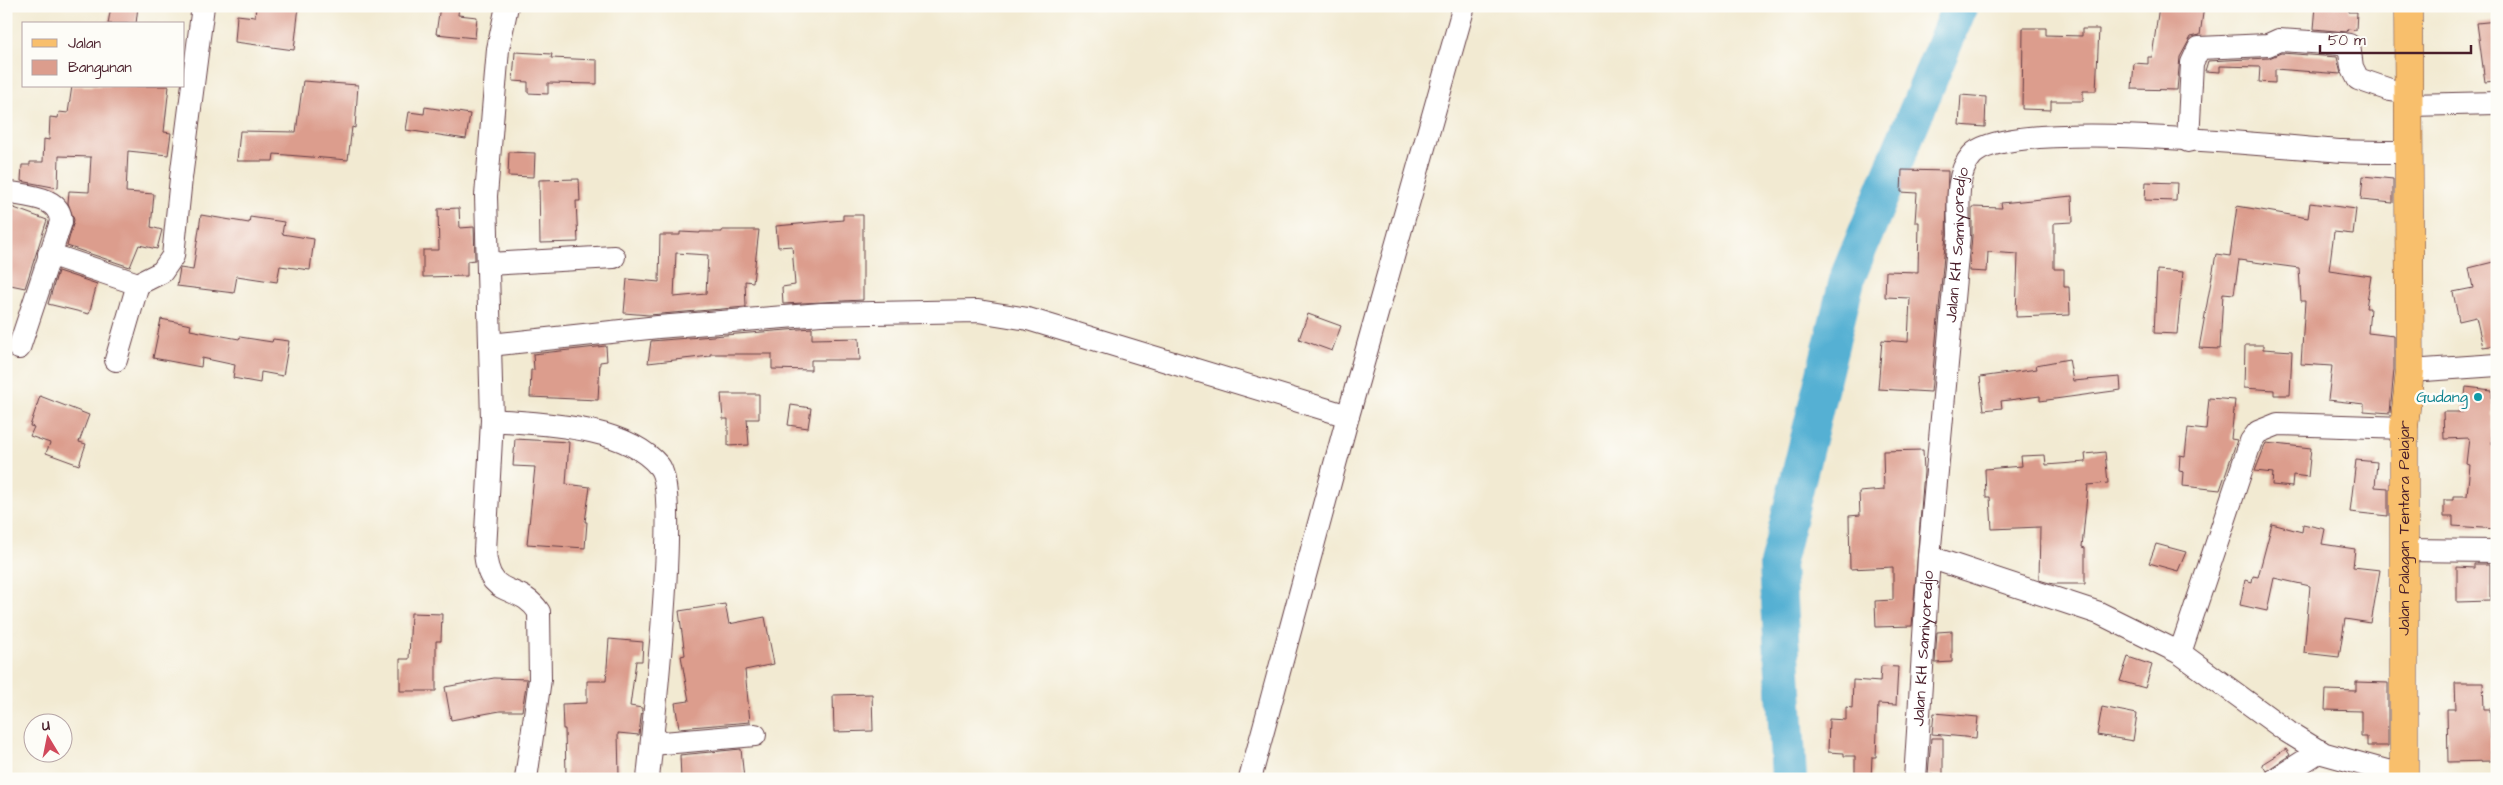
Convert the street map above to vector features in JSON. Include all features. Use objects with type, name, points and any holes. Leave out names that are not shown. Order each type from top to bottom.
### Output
[{"type":"main road","name":"Jalan Palagan Tentara Pelajar","points":[[2405,778],[2404,428],[2410,371],[2408,6]]},
{"type":"street","points":[[49,254],[138,284],[162,272],[173,256],[180,178],[203,6]]},
{"type":"street","points":[[507,6],[498,49],[486,196],[492,420],[486,567],[494,582],[534,606],[539,612],[540,679],[526,779]]},
{"type":"street","points":[[1250,779],[1348,416],[1464,6]]},
{"type":"street","points":[[2188,141],[2192,63],[2199,48],[2268,45],[2278,40],[2349,45],[2352,67],[2358,79],[2409,99],[2497,103]]},
{"type":"street","name":"Jalan KH Samiyoredjo","points":[[1914,779],[1929,557],[1959,235],[1960,181],[1964,165],[1973,153],[1989,144],[2015,138],[2088,134],[2345,151],[2410,152]]},
{"type":"street","points":[[6,192],[45,200],[57,208],[61,215],[61,222],[19,348]]},
{"type":"street","points":[[489,264],[614,257]]},
{"type":"street","points":[[116,360],[138,284]]},
{"type":"street","points":[[490,345],[658,327],[812,315],[978,310],[1028,319],[1348,416]]},
{"type":"street","points":[[2410,371],[2497,365]]},
{"type":"street","points":[[492,420],[578,428],[636,447],[660,466],[665,476],[668,503],[663,610],[648,779]]},
{"type":"street","points":[[2180,653],[2251,441],[2258,432],[2267,426],[2278,424],[2404,428]]},
{"type":"street","points":[[2403,550],[2497,551]]},
{"type":"street","points":[[1929,557],[2099,613],[2180,653],[2288,732],[2320,751],[2405,778]]},
{"type":"street","points":[[652,744],[755,735]]},
{"type":"street","points":[[2276,779],[2320,751]]},
{"type":"building","points":[[111,6],[138,6],[136,22],[108,22]]},
{"type":"building","points":[[256,6],[299,6],[294,50],[235,42],[237,15],[255,17]]},
{"type":"building","points":[[440,6],[459,6],[458,15],[477,17],[475,38],[436,34]]},
{"type":"building","points":[[2159,6],[2204,6],[2200,35],[2191,37],[2180,57],[2177,90],[2132,89],[2134,63],[2148,64],[2148,57],[2152,57]]},
{"type":"building","points":[[2316,6],[2349,6],[2349,12],[2357,12],[2356,30],[2348,29],[2347,32],[2314,29]]},
{"type":"building","points":[[2497,21],[2497,81],[2485,82],[2477,23]]},
{"type":"building","points":[[2023,28],[2046,28],[2046,35],[2082,36],[2082,29],[2099,29],[2096,91],[2083,91],[2083,101],[2051,101],[2051,110],[2022,109]]},
{"type":"building","points":[[515,52],[552,54],[551,58],[597,60],[597,84],[548,83],[548,94],[528,93],[528,82],[513,81]]},
{"type":"building","points":[[2281,53],[2337,57],[2341,74],[2275,69],[2275,83],[2259,82],[2260,67],[2220,66],[2220,72],[2205,71],[2208,61],[2269,58]]},
{"type":"building","points":[[303,81],[358,85],[355,128],[352,127],[348,160],[274,154],[273,161],[237,161],[240,131],[296,132]]},
{"type":"building","points":[[72,88],[169,88],[164,132],[171,133],[168,155],[128,151],[126,192],[154,194],[151,227],[162,230],[157,249],[139,245],[130,267],[67,246],[74,220],[68,203],[69,191],[89,192],[91,157],[59,156],[58,188],[21,181],[22,165],[30,165],[30,162],[43,162],[44,139],[49,140],[50,117],[58,118],[59,112],[68,113]]},
{"type":"building","points":[[1961,95],[1986,97],[1985,127],[1959,125]]},
{"type":"building","points":[[425,107],[470,114],[466,139],[406,130],[409,112],[424,114]]},
{"type":"building","points":[[509,152],[535,153],[534,177],[508,176]]},
{"type":"building","points":[[1902,170],[1948,171],[1946,235],[1931,392],[1878,389],[1882,340],[1908,342],[1910,298],[1885,297],[1886,271],[1918,272],[1919,222],[1915,222],[1917,193],[1901,192]]},
{"type":"building","points":[[2363,176],[2393,179],[2393,203],[2361,200]]},
{"type":"building","points":[[579,179],[580,201],[576,201],[578,242],[540,243],[539,180]]},
{"type":"building","points":[[2146,182],[2177,183],[2176,201],[2145,200]]},
{"type":"building","points":[[2072,196],[2073,222],[2054,223],[2054,269],[2064,269],[2064,287],[2069,287],[2070,315],[2016,317],[2018,254],[1988,252],[1987,272],[1969,271],[1972,207],[2002,208],[2001,203]]},
{"type":"building","points":[[2310,203],[2356,209],[2353,234],[2334,232],[2329,270],[2371,276],[2366,308],[2370,308],[2368,333],[2394,336],[2394,370],[2390,413],[2364,411],[2364,404],[2328,400],[2332,366],[2301,364],[2305,301],[2301,301],[2299,268],[2239,260],[2234,294],[2223,293],[2220,349],[2199,348],[2216,254],[2230,256],[2237,206],[2308,218]]},
{"type":"building","points":[[6,205],[47,220],[25,288],[6,284]]},
{"type":"building","points":[[459,208],[460,228],[474,227],[475,260],[467,261],[467,276],[423,277],[423,250],[439,250],[438,209]]},
{"type":"building","points":[[201,215],[249,223],[250,217],[284,222],[282,234],[314,239],[310,270],[280,266],[277,282],[237,276],[234,293],[177,286],[180,268],[193,270]]},
{"type":"building","points":[[843,215],[863,215],[863,300],[783,304],[782,287],[795,285],[792,246],[778,247],[776,226],[843,220]]},
{"type":"building","points":[[722,230],[759,230],[753,282],[745,281],[746,307],[649,315],[624,313],[627,279],[659,282],[660,235],[680,235],[680,232],[722,232]],"holes":[[[676,253],[708,255],[706,294],[674,297]]]},
{"type":"building","points":[[2497,261],[2497,345],[2483,347],[2476,317],[2459,321],[2453,292],[2473,288],[2469,268]]},
{"type":"building","points":[[2157,270],[2183,272],[2177,334],[2154,333]]},
{"type":"building","points":[[58,271],[97,284],[89,314],[48,304]]},
{"type":"building","points":[[1308,314],[1341,326],[1332,351],[1299,339]]},
{"type":"building","points":[[161,319],[191,325],[190,330],[239,339],[240,337],[272,342],[273,339],[289,341],[283,376],[261,372],[260,383],[233,378],[235,365],[202,358],[201,367],[153,358]]},
{"type":"building","points":[[812,328],[812,339],[859,338],[860,360],[811,360],[811,370],[772,369],[772,354],[710,354],[710,356],[648,363],[651,341]]},
{"type":"building","points":[[2245,345],[2263,345],[2263,349],[2292,351],[2290,395],[2274,395],[2274,390],[2244,388]]},
{"type":"building","points":[[606,346],[607,361],[600,362],[598,400],[530,397],[531,370],[534,370],[533,354]]},
{"type":"building","points":[[2069,359],[2073,381],[2120,377],[2121,390],[2040,401],[2040,396],[2001,401],[2002,408],[1984,410],[1980,377],[2037,369],[2036,365]]},
{"type":"building","points":[[2466,387],[2492,390],[2492,444],[2497,445],[2497,529],[2453,526],[2453,517],[2444,517],[2444,500],[2453,500],[2453,496],[2467,496],[2470,465],[2466,464],[2469,438],[2444,439],[2443,412],[2463,412]]},
{"type":"building","points":[[721,394],[759,394],[759,419],[747,419],[749,445],[728,446],[728,419],[723,419]]},
{"type":"building","points":[[40,396],[89,415],[79,442],[86,444],[79,465],[46,453],[50,443],[30,436],[34,427],[30,426]]},
{"type":"building","points":[[2209,398],[2235,400],[2231,439],[2237,440],[2220,490],[2183,486],[2184,472],[2179,471],[2180,455],[2185,456],[2188,428],[2206,430]]},
{"type":"building","points":[[791,405],[811,408],[808,428],[788,425]]},
{"type":"building","points":[[515,439],[569,442],[566,484],[590,487],[585,522],[587,522],[585,548],[527,544],[535,467],[513,466]]},
{"type":"building","points":[[2266,443],[2311,448],[2308,477],[2293,475],[2292,487],[2272,485],[2273,473],[2255,471]]},
{"type":"building","points":[[1923,450],[1924,472],[1912,626],[1876,627],[1875,601],[1893,600],[1893,567],[1850,569],[1849,516],[1860,515],[1859,492],[1884,490],[1883,451]]},
{"type":"building","points":[[2105,452],[2108,483],[2088,485],[2082,547],[2085,548],[2085,584],[2053,584],[2039,580],[2040,527],[1992,529],[1990,497],[1986,497],[1985,469],[2022,466],[2021,456],[2045,455],[2046,465],[2086,462],[2085,454]]},
{"type":"building","points":[[2356,460],[2377,462],[2375,487],[2388,488],[2388,516],[2350,512]]},
{"type":"building","points":[[2272,524],[2302,532],[2303,524],[2325,529],[2322,544],[2355,549],[2353,567],[2380,570],[2371,623],[2345,619],[2339,657],[2304,653],[2310,586],[2274,578],[2267,611],[2240,605],[2245,580],[2252,582],[2253,576],[2258,577]]},
{"type":"building","points":[[2156,544],[2186,552],[2178,571],[2149,563]]},
{"type":"building","points":[[2474,564],[2490,564],[2490,601],[2457,602],[2457,567],[2474,568]]},
{"type":"building","points":[[725,604],[729,624],[765,617],[774,664],[745,670],[750,722],[679,728],[675,703],[689,701],[681,656],[685,655],[679,611]]},
{"type":"building","points":[[411,613],[442,614],[441,641],[436,641],[436,691],[400,691],[400,659],[409,659]]},
{"type":"building","points":[[1952,631],[1952,662],[1935,663],[1937,632]]},
{"type":"building","points":[[609,639],[643,642],[642,661],[636,661],[630,706],[642,708],[639,735],[618,733],[619,776],[566,776],[565,729],[563,729],[562,704],[587,703],[587,681],[606,681]]},
{"type":"building","points":[[2128,657],[2152,665],[2145,688],[2120,681]]},
{"type":"building","points":[[1881,666],[1898,667],[1896,705],[1878,704],[1876,757],[1872,757],[1871,779],[1855,779],[1855,756],[1844,756],[1844,753],[1828,752],[1829,719],[1846,720],[1846,707],[1852,708],[1853,680],[1880,682]]},
{"type":"building","points":[[494,678],[527,679],[522,711],[500,711],[451,720],[445,687]]},
{"type":"building","points":[[2356,682],[2388,683],[2388,746],[2367,746],[2367,737],[2361,737],[2361,711],[2325,710],[2326,690],[2356,691]]},
{"type":"building","points":[[2455,683],[2483,683],[2484,709],[2490,709],[2491,761],[2448,762],[2447,709],[2456,709]]},
{"type":"building","points":[[872,694],[873,731],[834,732],[833,695]]},
{"type":"building","points":[[2102,707],[2137,714],[2133,741],[2097,735]]},
{"type":"building","points":[[1934,713],[1978,717],[1976,738],[1932,734]]},
{"type":"building","points":[[1931,738],[1943,738],[1943,775],[1928,775]]},
{"type":"building","points":[[741,749],[744,779],[681,779],[680,755]]},
{"type":"building","points":[[2286,749],[2290,755],[2266,771],[2262,764]]},
{"type":"waterway","points":[[1789,779],[1777,565],[1848,276],[1960,6]]},
{"type":"place","name":"Gudang","points":[[2478,397]]}]
